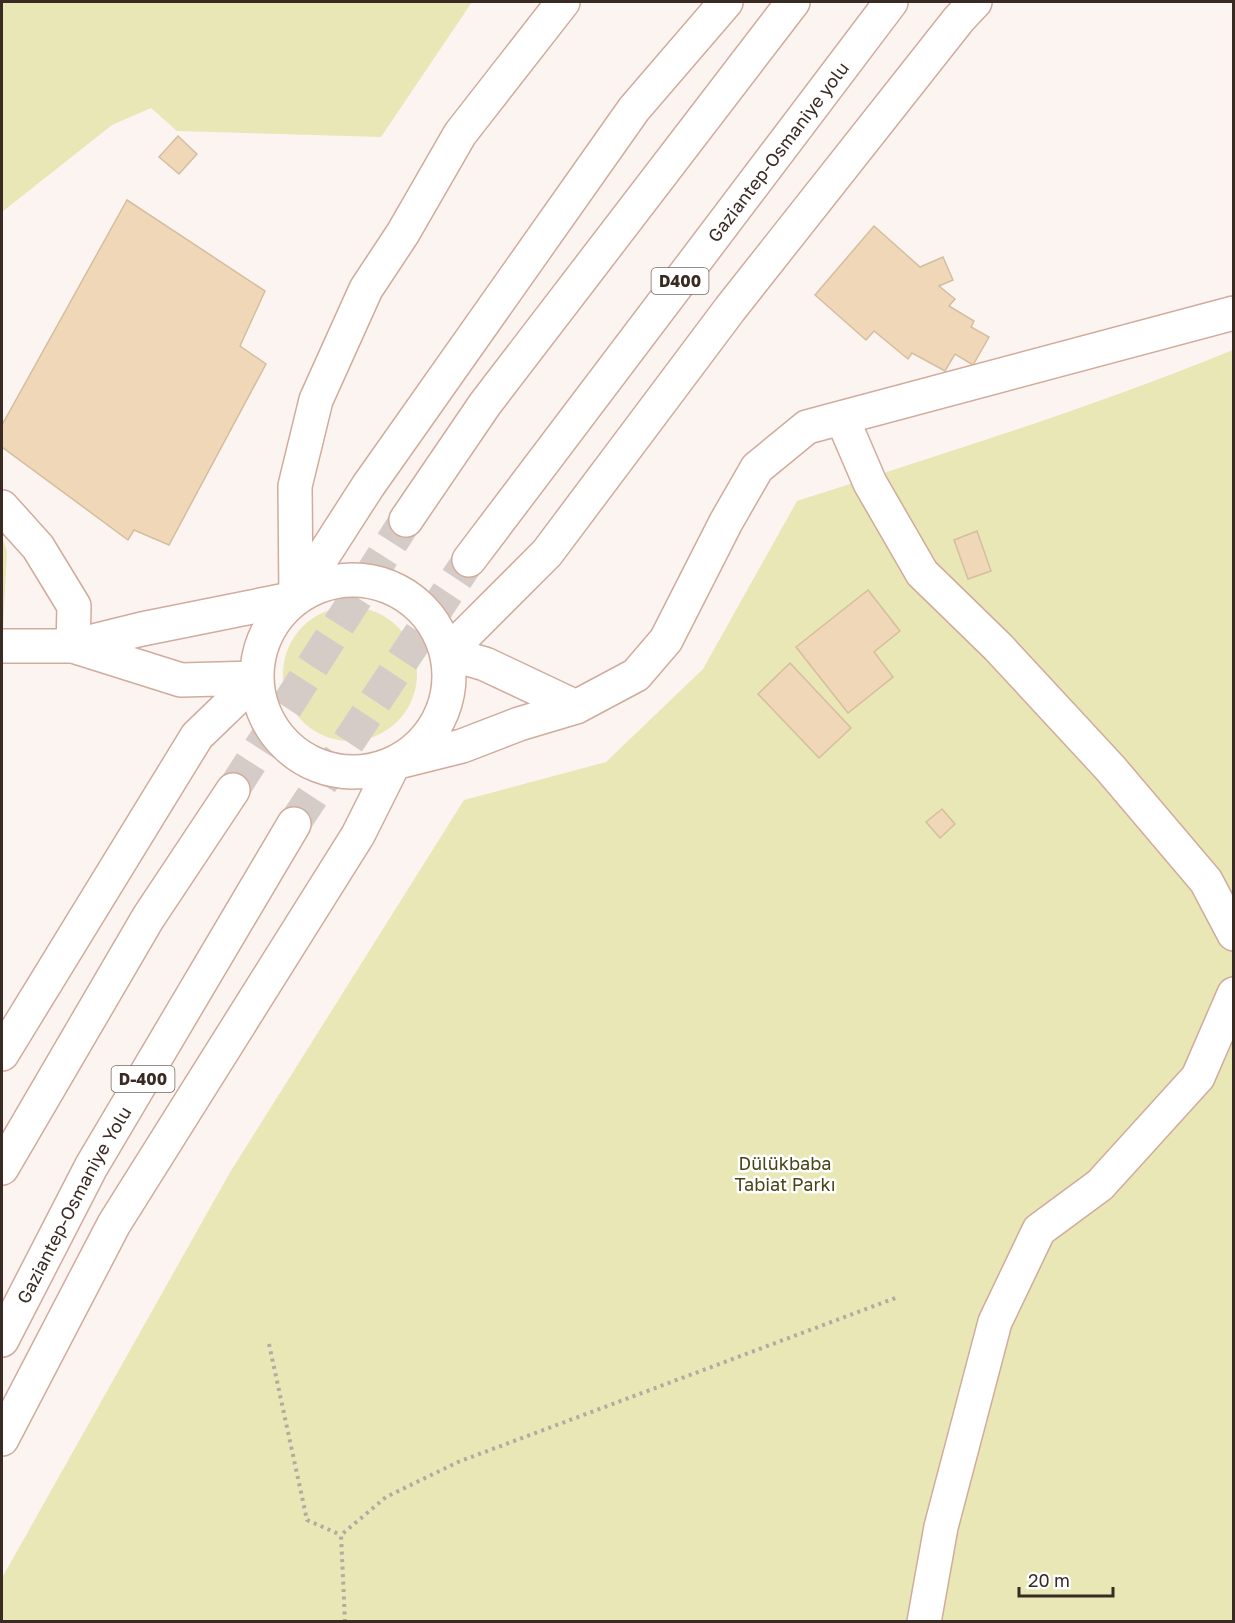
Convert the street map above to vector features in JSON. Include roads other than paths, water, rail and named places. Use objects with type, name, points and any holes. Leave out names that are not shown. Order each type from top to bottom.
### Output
[{"type":"main road","points":[[296,598],[295,486],[316,400],[366,289],[403,232],[460,134],[563,2]]},
{"type":"main road","points":[[726,2],[634,109],[374,476],[296,598],[274,620],[261,648],[257,678],[262,709],[277,735],[299,756],[330,770],[363,772],[462,746],[519,724],[576,707],[636,675],[666,640],[726,522],[757,468],[807,427],[1233,313]]},
{"type":"main road","points":[[406,520],[485,404],[793,2]]},
{"type":"main road","name":"Gaziantep-Osmaniye yolu","points":[[469,560],[891,2]]},
{"type":"main road","points":[[447,653],[547,553],[730,309],[973,8]]},
{"type":"main road","points":[[842,418],[870,483],[922,573],[998,647],[1111,769],[1206,881],[1233,934]]},
{"type":"main road","points":[[2,507],[38,547],[74,606],[73,646]]},
{"type":"main road","points":[[2,646],[73,646],[142,629],[296,598],[323,584],[353,579],[383,584],[410,599],[433,623],[447,653],[449,686],[440,718],[421,744],[394,763],[358,835],[114,1224],[2,1439]]},
{"type":"main road","points":[[73,646],[181,680],[257,678]]},
{"type":"main road","points":[[447,653],[485,664],[576,707]]},
{"type":"main road","points":[[2,1054],[197,736],[257,678]]},
{"type":"main road","points":[[2,1168],[148,918],[232,790]]},
{"type":"main road","name":"Gaziantep-Osmaniye Yolu","points":[[2,1340],[91,1167],[294,824]]},
{"type":"main road","points":[[924,1622],[941,1527],[995,1322],[1039,1230],[1100,1185],[1198,1077],[1233,994]]},
{"type":"tunnel","points":[[233,790],[406,520]]},
{"type":"tunnel","points":[[294,824],[469,560]]},
{"type":"park label","name":"Dülükbaba Tabiat Parkı","points":[[785,1173]]}]
